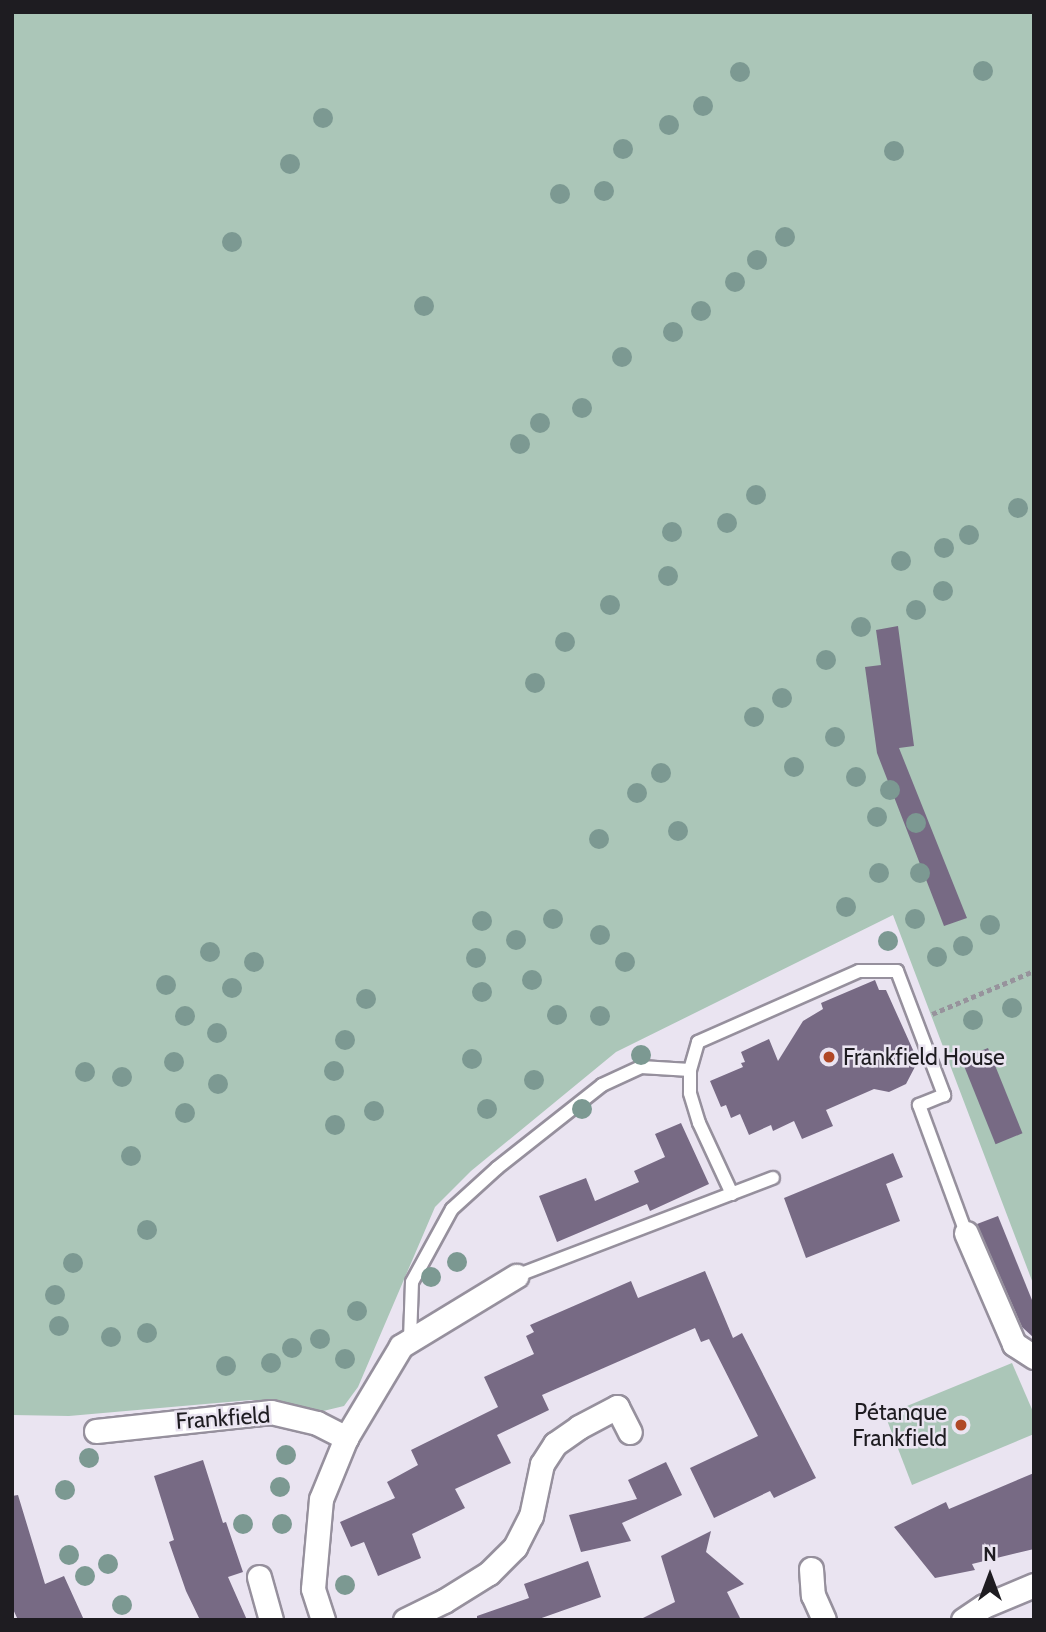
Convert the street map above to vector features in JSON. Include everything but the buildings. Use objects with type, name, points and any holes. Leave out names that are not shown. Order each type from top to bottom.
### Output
[{"type":"street","points":[[966,1233],[1014,1344],[1034,1357]]},
{"type":"street","points":[[323,1620],[313,1589],[321,1499],[346,1437],[401,1346],[516,1276]]},
{"type":"street","points":[[405,1620],[444,1601],[489,1573],[515,1547],[531,1516],[542,1464],[555,1444],[579,1427],[617,1407],[630,1432]]},
{"type":"street","name":"Frankfield","points":[[96,1431],[271,1412],[317,1423],[346,1437]]},
{"type":"street","points":[[811,1569],[813,1595],[824,1620]]},
{"type":"street","points":[[259,1577],[271,1620]]},
{"type":"street","points":[[963,1620],[984,1606],[1034,1585]]},
{"type":"lane","points":[[732,1194],[699,1123],[690,1093],[690,1070],[698,1042],[859,971],[897,971],[944,1095],[919,1105],[966,1233]]},
{"type":"lane","points":[[411,1339],[412,1282],[452,1209],[506,1160],[602,1085],[641,1067],[690,1070]]},
{"type":"lane","points":[[516,1276],[773,1178]]},
{"type":"path","points":[[916,1021],[1034,971]]},
{"type":"green space","points":[[12,12],[1034,12],[1034,1286],[893,915],[616,1052],[471,1171],[435,1207],[358,1387],[344,1406],[319,1412],[281,1401],[251,1400],[69,1416],[12,1415]]},
{"type":"green space","name":"Pétanque Frankfield","points":[[1012,1363],[1034,1414],[1034,1434],[912,1485],[885,1415]]},
{"type":"place","name":"Frankfield House","points":[[829,1057]]},
{"type":"place","name":"Pétanque Frankfield","points":[[961,1425]]}]
